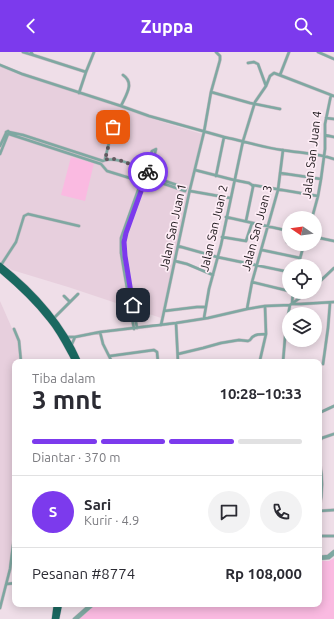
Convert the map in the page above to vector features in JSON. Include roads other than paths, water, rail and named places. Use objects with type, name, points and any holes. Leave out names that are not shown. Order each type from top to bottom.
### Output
[{"type":"highway","points":[[0,267],[29,290],[46,312],[74,359]]},
{"type":"highway","points":[[46,312],[54,318],[78,359]]},
{"type":"highway","points":[[54,619],[56,607]]},
{"type":"highway","points":[[57,619],[59,607]]},
{"type":"street","points":[[23,52],[86,72]]},
{"type":"street","points":[[79,93],[94,52]]},
{"type":"street","points":[[216,52],[220,56]]},
{"type":"street","name":"Jalan San Juan 1","points":[[161,325],[204,132],[211,92],[220,60],[220,52]]},
{"type":"street","points":[[289,52],[280,75],[332,96]]},
{"type":"street","points":[[318,52],[334,59]]},
{"type":"street","points":[[248,63],[254,62],[258,64],[266,86]]},
{"type":"street","points":[[0,65],[22,74],[149,116],[204,132],[259,146],[324,156],[334,159]]},
{"type":"street","name":"Jalan San Juan 2","points":[[204,318],[209,288],[222,237],[242,141],[255,104],[270,76],[274,73],[280,75]]},
{"type":"street","points":[[121,106],[129,83],[127,78],[123,75]]},
{"type":"street","points":[[211,92],[280,109]]},
{"type":"street","name":"Jalan San Juan 4","points":[[314,211],[321,180],[326,118],[332,96]]},
{"type":"street","points":[[326,118],[334,120]]},
{"type":"street","points":[[105,160],[113,127],[116,124],[123,125]]},
{"type":"street","points":[[8,133],[23,135],[103,160],[114,159],[134,166],[165,183],[185,191],[186,188],[165,183]]},
{"type":"street","points":[[0,146],[8,133]]},
{"type":"street","points":[[0,154],[8,133]]},
{"type":"street","points":[[8,133],[101,164],[107,171],[138,180],[143,183]]},
{"type":"street","points":[[325,135],[334,137]]},
{"type":"street","points":[[216,176],[224,137]]},
{"type":"street","points":[[137,328],[121,253],[121,242],[123,232],[143,183],[147,182],[150,176],[156,149],[152,151],[144,171],[139,173],[138,180]]},
{"type":"street","name":"Jalan San Juan 3","points":[[247,309],[256,266],[278,190],[283,150]]},
{"type":"street","points":[[195,170],[278,190],[318,196]]},
{"type":"street","points":[[280,173],[321,180]]},
{"type":"street","points":[[246,221],[253,188],[252,184]]},
{"type":"street","points":[[190,191],[230,198]]},
{"type":"street","points":[[0,267],[16,242],[25,214],[79,226]]},
{"type":"street","points":[[226,217],[282,229]]},
{"type":"street","points":[[222,237],[246,241],[252,223]]},
{"type":"street","points":[[322,238],[334,241]]},
{"type":"street","points":[[178,246],[217,257],[282,271]]},
{"type":"street","points":[[261,250],[300,258],[302,251]]},
{"type":"street","points":[[175,261],[213,274]]},
{"type":"street","points":[[322,279],[334,268]]},
{"type":"street","points":[[252,282],[282,289]]},
{"type":"street","points":[[54,318],[78,294]]},
{"type":"street","points":[[64,296],[70,302]]},
{"type":"street","points":[[283,359],[286,326],[292,299]]},
{"type":"street","points":[[291,304],[298,299]]},
{"type":"street","points":[[131,301],[134,329]]},
{"type":"street","points":[[66,337],[176,323],[265,306],[334,302]]},
{"type":"street","points":[[323,364],[330,303]]},
{"type":"street","points":[[260,359],[266,334],[265,306]]},
{"type":"street","points":[[164,311],[206,307]]},
{"type":"street","points":[[176,323],[178,359]]},
{"type":"street","points":[[14,329],[19,341],[21,359]]},
{"type":"street","points":[[100,332],[103,344],[111,359]]},
{"type":"street","points":[[178,354],[221,343],[238,340],[248,341],[254,336],[266,334]]},
{"type":"street","points":[[71,346],[75,337]]},
{"type":"street","points":[[110,356],[154,350],[157,352],[158,359]]},
{"type":"street","points":[[322,412],[334,406]]},
{"type":"street","points":[[322,438],[334,434]]},
{"type":"street","points":[[322,511],[334,510]]},
{"type":"street","points":[[322,536],[334,536]]},
{"type":"street","points":[[322,557],[329,556],[334,551]]},
{"type":"street","points":[[322,558],[329,558],[334,554]]},
{"type":"street","points":[[0,608],[7,584],[12,557]]},
{"type":"street","points":[[7,584],[12,583]]},
{"type":"street","points":[[76,619],[89,607]]}]
